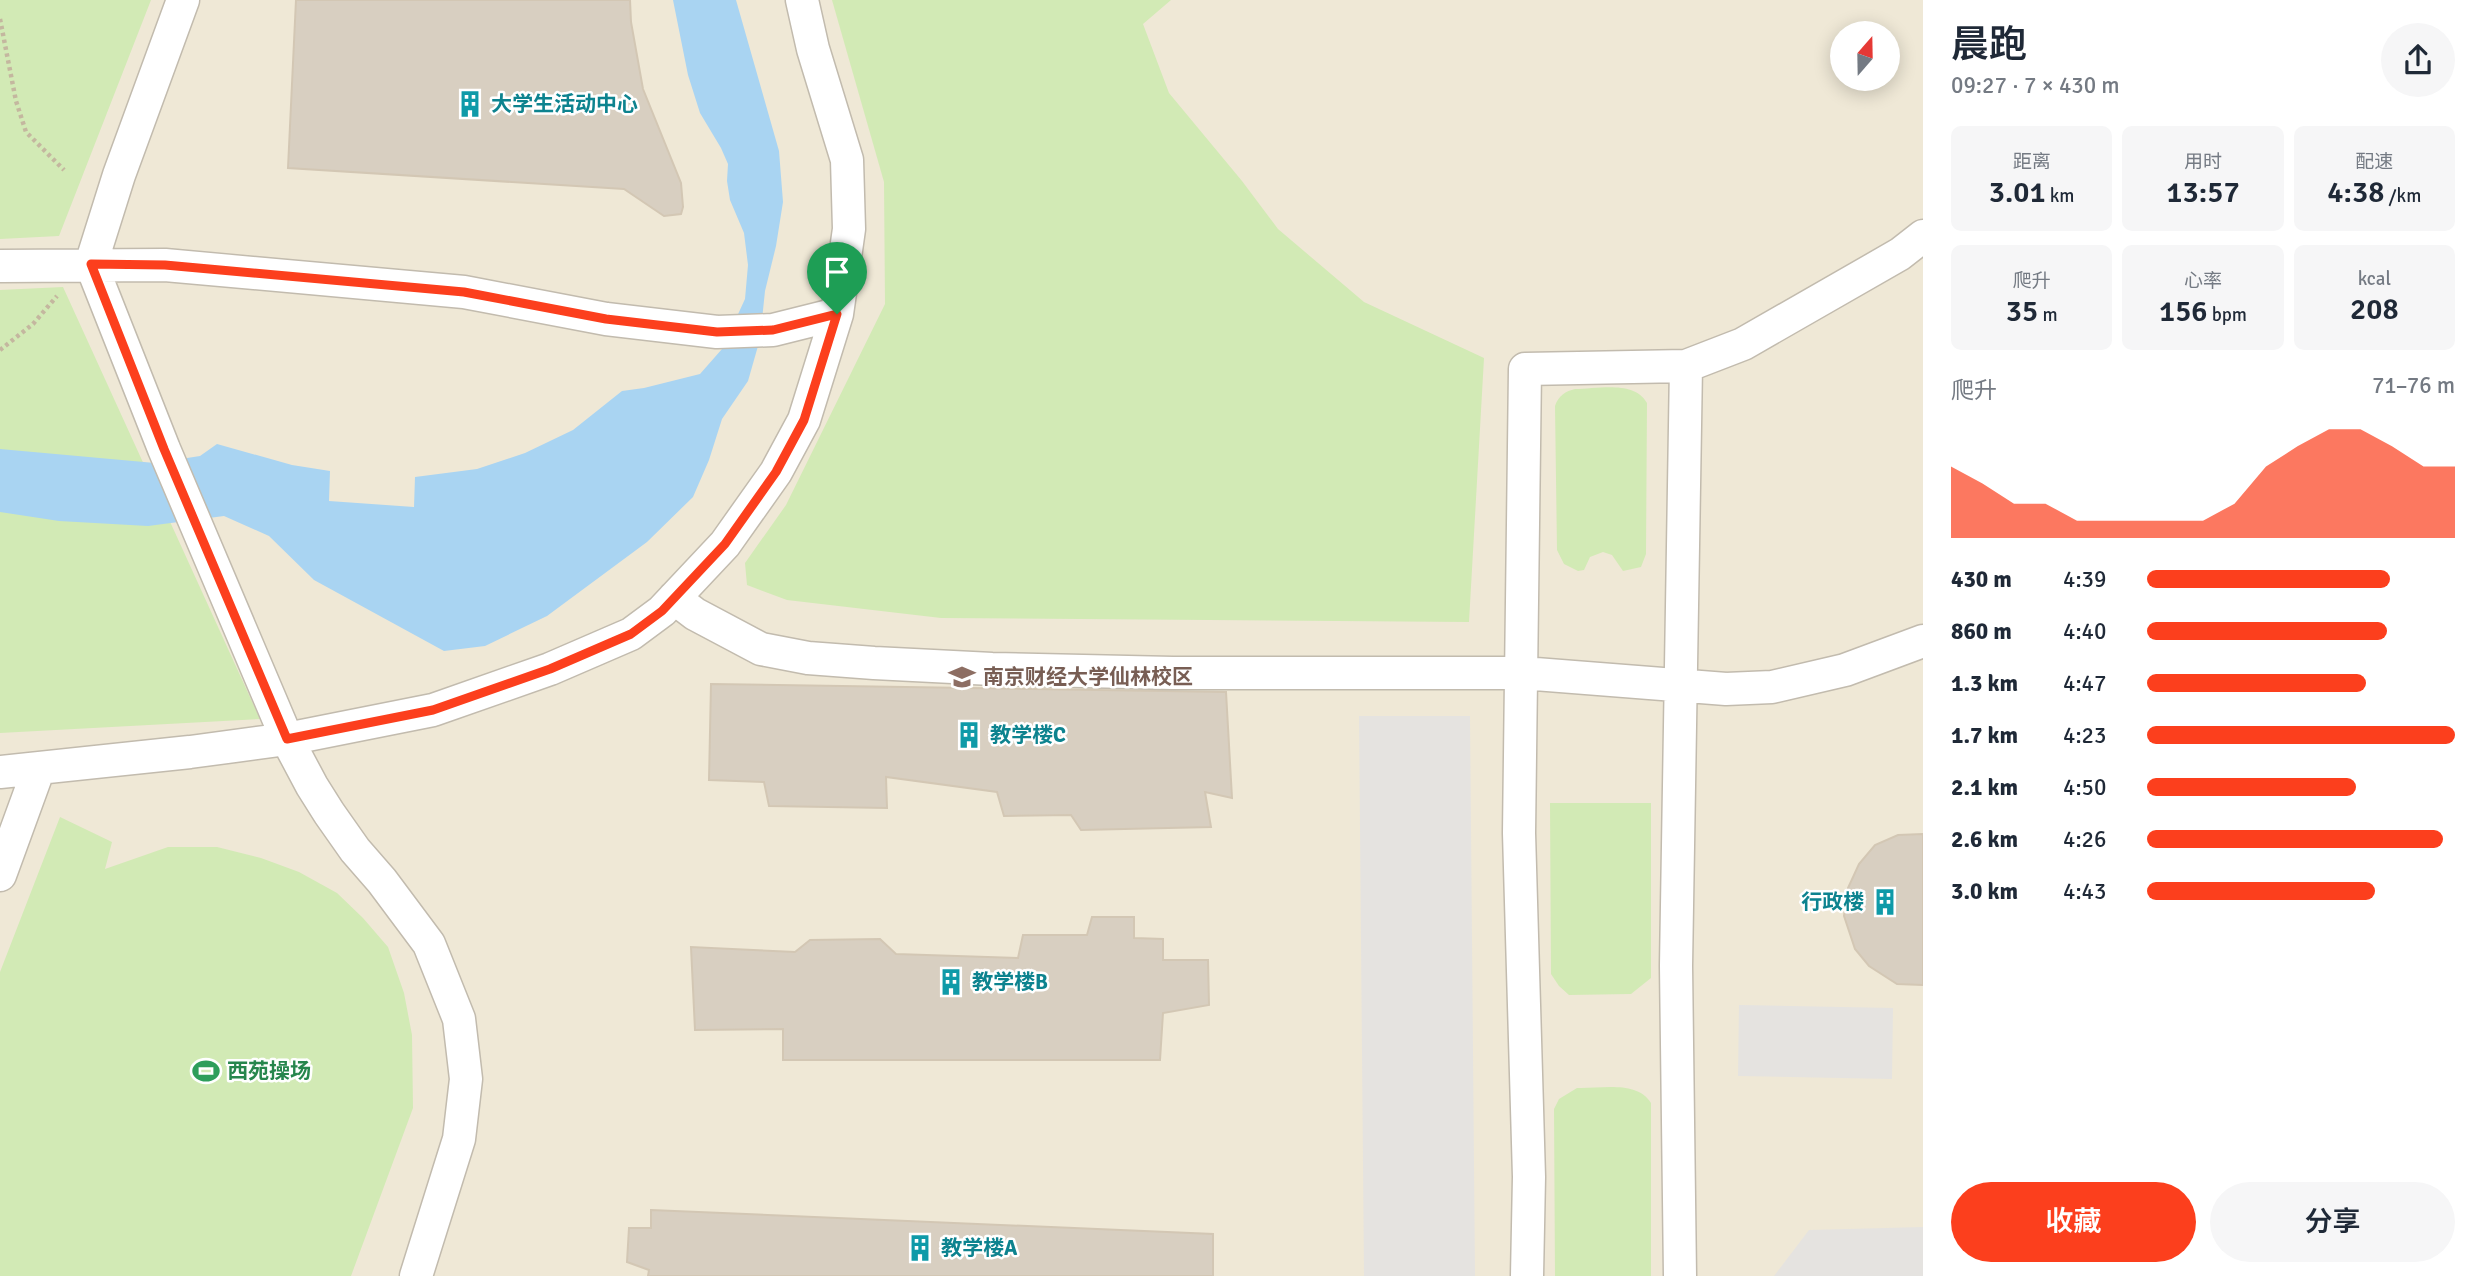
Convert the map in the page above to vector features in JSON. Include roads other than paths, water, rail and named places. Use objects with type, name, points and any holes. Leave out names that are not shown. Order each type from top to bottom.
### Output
[{"type":"street","points":[[183,0],[119,175],[91,264],[164,449],[287,739],[312,786],[342,831],[429,944],[459,1019],[466,1079],[459,1139],[416,1276]]},
{"type":"street","points":[[0,772],[287,739],[433,710],[550,669],[631,634],[662,611],[725,544],[776,472],[804,420],[837,314],[849,229],[847,160],[813,49],[802,0]]},
{"type":"street","points":[[1527,1276],[1529,1177],[1519,833],[1525,369],[1686,366],[1743,344],[1900,254],[1923,236]]},
{"type":"street","points":[[0,266],[165,265],[464,292],[606,319],[717,332],[773,330],[837,314]]},
{"type":"street","points":[[1680,1276],[1676,966],[1686,366]]},
{"type":"street","points":[[674,598],[695,614],[761,649],[821,659],[992,669],[1173,673],[1522,673],[1726,689],[1772,687],[1845,670],[1923,641]]},
{"type":"street","points":[[0,875],[39,768]]},
{"type":"water","points":[[673,0],[736,0],[779,151],[783,202],[765,291],[760,339],[748,381],[722,419],[709,460],[693,497],[647,542],[547,616],[485,646],[444,651],[314,580],[269,536],[224,516],[148,526],[59,521],[0,512],[0,449],[155,463],[200,456],[217,444],[292,465],[330,471],[329,501],[414,507],[415,477],[477,469],[525,453],[573,430],[622,391],[700,374],[722,349],[745,299],[748,265],[744,233],[730,200],[728,164],[700,113],[688,75]]},
{"type":"place","name":"大学生活动中心","points":[[470,104]]},
{"type":"place","name":"南京财经大学仙林校区","points":[[962,677]]},
{"type":"place","name":"教学楼C","points":[[969,735]]},
{"type":"place","name":"行政楼","points":[[1885,902]]},
{"type":"place","name":"教学楼B","points":[[951,982]]},
{"type":"place","name":"西苑操场","points":[[206,1071]]},
{"type":"place","name":"教学楼A","points":[[920,1248]]}]
